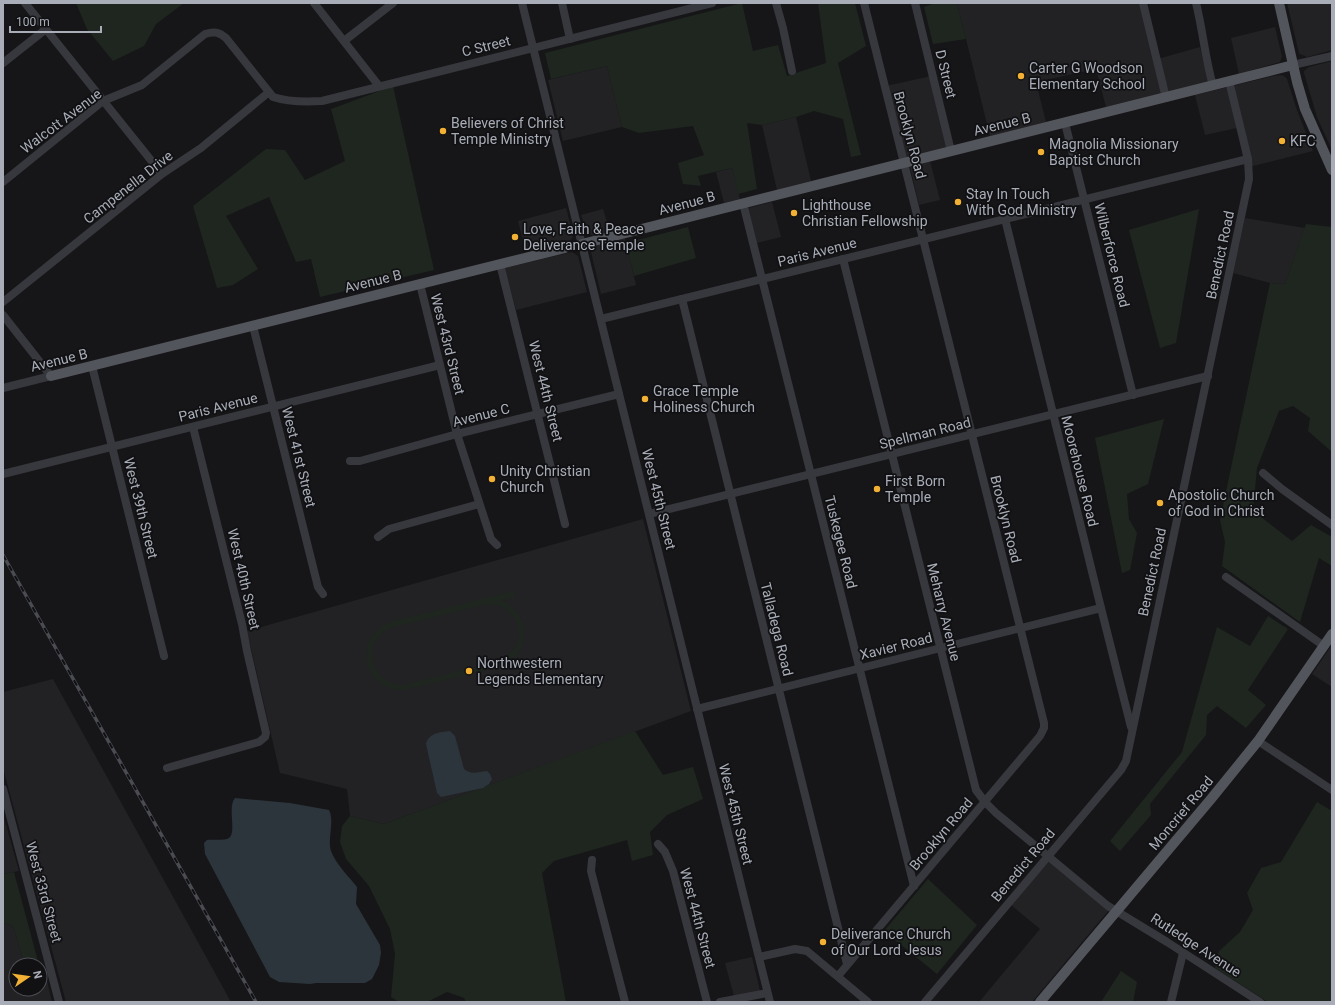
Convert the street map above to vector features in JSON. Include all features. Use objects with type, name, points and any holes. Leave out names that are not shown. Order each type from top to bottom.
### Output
[{"type":"main road","points":[[1279,3],[1293,65],[1307,115],[1332,170]]},
{"type":"main road","name":"Avenue B","points":[[582,244],[1293,65]]},
{"type":"main road","name":"Avenue B","points":[[51,376],[564,248]]},
{"type":"main road","name":"Moncrief Road","points":[[1040,1002],[1211,800],[1258,741],[1332,634]]},
{"type":"street","points":[[25,3],[162,174]]},
{"type":"street","points":[[314,3],[380,86]]},
{"type":"street","points":[[344,41],[393,3]]},
{"type":"street","name":"West 45th Street","points":[[522,3],[770,1002]]},
{"type":"street","points":[[562,3],[570,39]]},
{"type":"street","name":"C Street","points":[[269,92],[273,97],[280,99],[308,102],[322,101],[712,3]]},
{"type":"street","points":[[776,3],[792,71]]},
{"type":"street","name":"Brooklyn Road","points":[[838,976],[1040,736],[1044,728],[1044,723],[864,3]]},
{"type":"street","name":"D Street","points":[[916,3],[951,151]]},
{"type":"street","points":[[1143,3],[1166,98]]},
{"type":"street","points":[[1196,3],[1202,26],[1205,53],[1213,86]]},
{"type":"street","points":[[3,63],[46,29]]},
{"type":"street","name":"Walcott Avenue","points":[[3,182],[103,101],[142,85],[205,34],[216,32],[226,38],[269,92]]},
{"type":"street","name":"Avenue B","points":[[1293,65],[1332,56]]},
{"type":"street","name":"Benedict Road","points":[[925,1002],[1121,770],[1126,761],[1249,179],[1248,159],[1229,82]]},
{"type":"street","name":"Campenella Drive","points":[[3,302],[162,174],[201,148],[269,92]]},
{"type":"street","name":"Wilberforce Road","points":[[1066,123],[1133,395]]},
{"type":"street","name":"Paris Avenue","points":[[601,319],[1248,159]]},
{"type":"street","name":"Tuskegee Road","points":[[744,203],[914,886]]},
{"type":"street","name":"Moorehouse Road","points":[[1005,219],[1052,414],[1132,729]]},
{"type":"street","name":"Avenue B","points":[[564,248],[582,244]]},
{"type":"street","name":"Meharry Avenue","points":[[843,259],[973,784],[985,802],[1108,906],[1117,911]]},
{"type":"street","name":"West 44th Street","points":[[500,264],[565,524]]},
{"type":"street","name":"West 43rd Street","points":[[420,284],[457,434],[490,539],[497,545]]},
{"type":"street","name":"Talladega Road","points":[[682,299],[847,964]]},
{"type":"street","points":[[3,315],[51,376]]},
{"type":"street","name":"West 41st Street","points":[[254,326],[318,587],[324,594]]},
{"type":"street","name":"Paris Avenue","points":[[3,474],[440,365]]},
{"type":"street","name":"West 39th Street","points":[[92,366],[164,656]]},
{"type":"street","name":"Avenue B","points":[[3,388],[51,376]]},
{"type":"street","name":"Spellman Road","points":[[649,514],[1208,376]]},
{"type":"street","name":"Avenue C","points":[[350,461],[360,461],[457,434],[619,394]]},
{"type":"street","name":"West 40th Street","points":[[167,768],[259,742],[265,737],[266,729],[242,624],[193,427]]},
{"type":"street","points":[[1263,474],[1332,525]]},
{"type":"street","points":[[378,537],[389,529],[479,504]]},
{"type":"street","points":[[1226,577],[1324,646]]},
{"type":"street","name":"Xavier Road","points":[[697,709],[1101,608]]},
{"type":"street","points":[[1258,741],[1332,790]]},
{"type":"street","name":"West 33rd Street","points":[[3,789],[59,1002]]},
{"type":"street","name":"West 44th Street","points":[[658,844],[665,852],[673,871],[707,1002]]},
{"type":"street","points":[[592,860],[591,871],[625,1002]]},
{"type":"street","name":"Rutledge Avenue","points":[[1117,911],[1260,1002]]},
{"type":"street","points":[[759,957],[801,949],[812,954],[868,1002]]},
{"type":"street","points":[[1171,1002],[1183,953]]},
{"type":"street","points":[[720,1002],[768,993]]},
{"type":"shaded area","points":[[76,3],[184,3],[156,24],[144,46],[113,61],[87,29]]},
{"type":"shaded area","points":[[742,3],[753,51],[778,45],[787,76],[826,63],[818,3],[855,3],[866,46],[838,63],[861,155],[851,157],[843,119],[814,111],[762,125],[747,123],[757,189],[738,194],[732,168],[698,176],[701,186],[683,184],[678,163],[704,155],[693,126],[639,133],[622,127],[607,66],[551,79],[545,53]]},
{"type":"shaded area","points":[[935,3],[957,3],[966,39],[933,44],[924,7]]},
{"type":"shaded area","name":"Carter G Woodson Elementary School","points":[[957,3],[1140,3],[1154,60],[1200,47],[1208,82],[1106,107],[1096,69],[1036,82],[1046,122],[990,136]]},
{"type":"shaded area","points":[[1287,3],[1332,3],[1332,50],[1307,57],[1299,53]]},
{"type":"shaded area","points":[[1275,27],[1282,57],[1280,62],[1239,74],[1231,38]]},
{"type":"shaded area","points":[[1332,61],[1332,150],[1317,117],[1304,71],[1309,67]]},
{"type":"shaded area","points":[[607,66],[622,127],[563,141],[548,80]]},
{"type":"shaded area","points":[[1281,75],[1287,79],[1313,151],[1245,168],[1237,128],[1205,135],[1195,95]]},
{"type":"shaded area","points":[[931,76],[947,147],[904,158],[886,86]]},
{"type":"shaded area","points":[[393,86],[434,270],[320,297],[311,259],[296,262],[269,197],[226,216],[258,269],[233,285],[217,288],[193,206],[266,149],[285,150],[305,180],[345,161],[331,109]]},
{"type":"shaded area","points":[[796,117],[811,181],[777,190],[762,125]]},
{"type":"shaded area","points":[[930,161],[940,200],[919,205],[910,167]]},
{"type":"shaded area","points":[[732,168],[740,199],[724,203],[716,172]]},
{"type":"shaded area","points":[[772,202],[781,237],[757,243],[748,208]]},
{"type":"shaded area","points":[[566,208],[573,234],[572,238],[569,241],[526,252],[518,221]]},
{"type":"shaded area","points":[[603,209],[610,232],[594,236],[587,234],[581,215]]},
{"type":"shaded area","points":[[1199,209],[1176,343],[1160,348],[1129,230]]},
{"type":"shaded area","points":[[1245,218],[1305,228],[1285,284],[1270,283],[1233,273]]},
{"type":"shaded area","points":[[1306,224],[1332,227],[1332,452],[1308,431],[1310,418],[1293,406],[1279,411],[1257,468],[1253,511],[1292,541],[1311,525],[1332,537],[1332,566],[1319,558],[1300,622],[1222,566],[1225,542],[1220,520],[1270,283],[1285,284]]},
{"type":"shaded area","points":[[688,227],[696,258],[634,276],[626,243]]},
{"type":"shaded area","points":[[625,238],[636,285],[601,294],[591,252],[593,247]]},
{"type":"shaded area","points":[[572,252],[578,256],[587,292],[516,310],[505,268]]},
{"type":"shaded area","points":[[1164,419],[1148,484],[1127,494],[1129,519],[1137,533],[1130,570],[1122,573],[1095,438]]},
{"type":"shaded area","name":"Northwestern Legends Elementary","points":[[643,519],[691,711],[384,824],[350,816],[347,789],[280,773],[247,631]]},
{"type":"shaded area","points":[[514,591],[515,597],[502,600],[512,607],[519,616],[523,625],[524,635],[522,645],[517,654],[509,662],[498,667],[404,690],[390,688],[378,681],[371,672],[367,661],[367,649],[371,638],[380,628],[393,621]],"holes":[[[492,604],[503,607],[511,614],[519,631],[518,640],[514,649],[507,657],[496,662],[403,685],[391,683],[382,677],[375,669],[372,659],[372,649],[376,640],[383,632],[394,627],[483,605]]]},
{"type":"shaded area","points":[[1268,616],[1288,629],[1248,690],[1266,705],[1246,728],[1217,706],[1207,715],[1206,735],[1150,804],[1151,815],[1120,851],[1110,841],[1182,752],[1217,627],[1250,646]]},
{"type":"shaded area","points":[[1332,645],[1332,687],[1312,674]]},
{"type":"shaded area","points":[[53,679],[231,1002],[66,1002],[3,768],[3,692]]},
{"type":"shaded area","points":[[450,731],[455,736],[464,769],[472,773],[487,771],[492,779],[489,784],[483,788],[441,797],[437,793],[426,744],[427,740],[432,735]]},
{"type":"shaded area","points":[[635,731],[663,775],[693,767],[703,799],[667,815],[650,832],[653,855],[632,861],[627,840],[554,861],[542,873],[566,1002],[466,1002],[464,998],[447,992],[427,1002],[399,1002],[391,997],[395,954],[390,929],[369,886],[346,859],[340,842],[342,826],[350,816],[384,824]]},
{"type":"shaded area","points":[[235,798],[290,803],[329,810],[331,815],[331,851],[339,865],[357,887],[356,904],[380,945],[381,953],[379,965],[372,979],[365,983],[310,984],[279,982],[270,977],[205,854],[204,843],[207,840],[227,839],[231,835],[232,807]]},
{"type":"shaded area","points":[[1317,802],[1332,811],[1332,1002],[1268,1002],[1215,968],[1219,951],[1240,932],[1253,910],[1247,893],[1261,868],[1281,862]]},
{"type":"shaded area","points":[[3,814],[19,871],[3,874]]},
{"type":"shaded area","points":[[1049,861],[1109,910],[1032,1002],[979,1002],[1040,929],[1011,905]]},
{"type":"shaded area","points":[[14,872],[37,957],[23,957],[13,926],[3,923],[3,874]]},
{"type":"shaded area","points":[[928,879],[977,925],[937,974],[884,931]]},
{"type":"shaded area","points":[[3,923],[13,926],[23,957],[8,957],[8,997],[48,997],[48,985],[52,1002],[3,1002]]},
{"type":"shaded area","points":[[752,957],[760,991],[734,996],[725,963]]},
{"type":"shaded area","points":[[1121,971],[1137,982],[1133,1002],[1101,1002]]},
{"type":"railway","points":[[3,555],[256,1002]]},
{"type":"place","name":"Carter G Woodson Elementary School","points":[[1021,76]]},
{"type":"place","name":"Believers of Christ Temple Ministry","points":[[443,131]]},
{"type":"place","name":"KFC","points":[[1282,141]]},
{"type":"place","name":"Magnolia Missionary Baptist Church","points":[[1041,152]]},
{"type":"place","name":"Stay In Touch With God Ministry","points":[[958,202]]},
{"type":"place","name":"Lighthouse Christian Fellowship","points":[[794,213]]},
{"type":"place","name":"Love, Faith & Peace Deliverance Temple","points":[[515,237]]},
{"type":"place","name":"Grace Temple Holiness Church","points":[[645,399]]},
{"type":"place","name":"Unity Christian Church","points":[[492,479]]},
{"type":"place","name":"First Born Temple","points":[[877,489]]},
{"type":"place","name":"Apostolic Church of God in Christ","points":[[1160,503]]},
{"type":"place","name":"Northwestern Legends Elementary","points":[[469,671]]},
{"type":"place","name":"Deliverance Church of Our Lord Jesus","points":[[823,942]]}]
